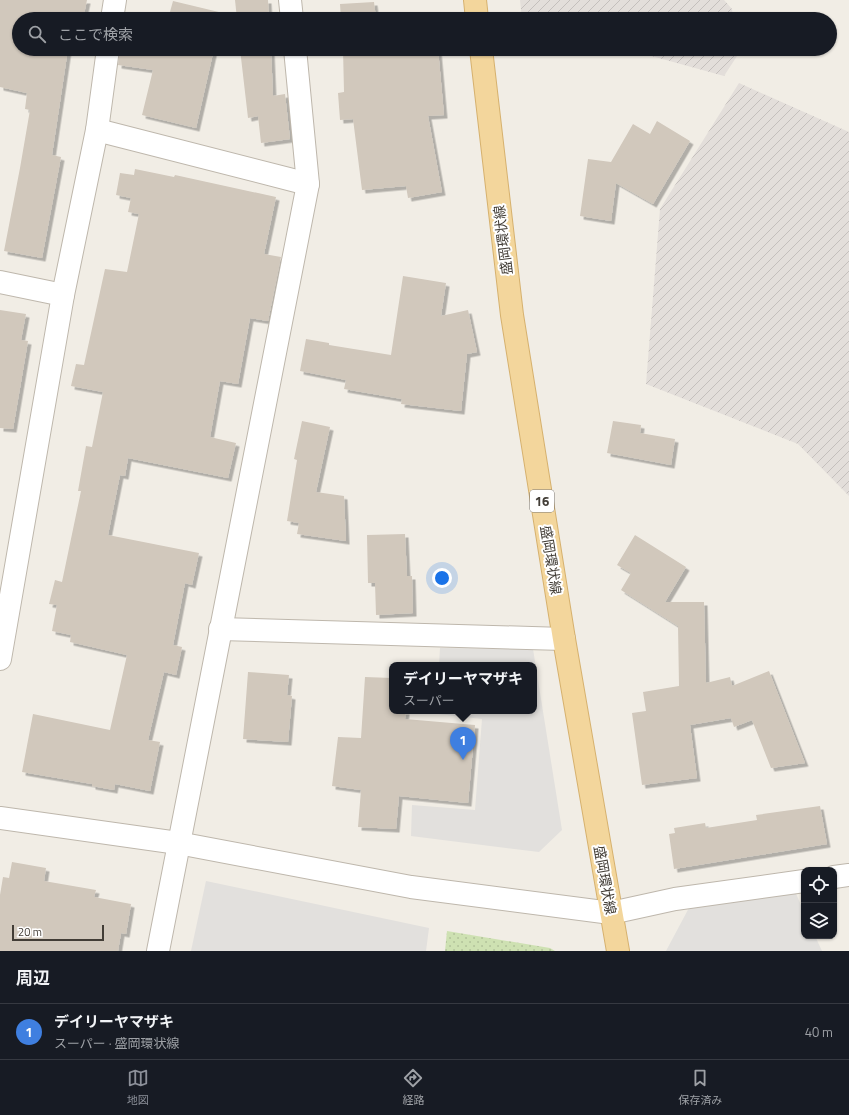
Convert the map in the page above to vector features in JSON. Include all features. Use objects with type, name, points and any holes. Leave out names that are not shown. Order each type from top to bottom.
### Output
[{"type":"main road","points":[[475,0],[476,12]]},
{"type":"main road","name":"盛岡環状線","points":[[482,56],[512,315],[564,639],[618,951]]},
{"type":"street","points":[[113,12],[115,0]]},
{"type":"street","points":[[290,0],[291,12]]},
{"type":"street","points":[[0,659],[63,295],[97,130],[107,56]]},
{"type":"street","points":[[158,951],[308,184],[295,56]]},
{"type":"street","points":[[97,130],[308,184]]},
{"type":"street","points":[[0,282],[63,295]]},
{"type":"street","points":[[220,629],[564,639]]},
{"type":"street","points":[[0,818],[178,843],[411,887],[611,913],[675,899],[801,881]]},
{"type":"street","points":[[837,877],[849,875]]},
{"type":"shaded area","points":[[520,0],[724,0],[732,9],[732,12],[521,12]]},
{"type":"shaded area","points":[[651,56],[737,56],[724,76]]},
{"type":"shaded area","points":[[739,83],[849,132],[849,496],[798,444],[646,384],[660,209]]},
{"type":"shaded area","points":[[440,648],[533,649],[535,662],[439,662]]},
{"type":"shaded area","points":[[537,674],[562,830],[539,852],[411,836],[412,805],[475,810],[482,719],[438,714],[537,714]]},
{"type":"shaded area","points":[[206,881],[429,928],[426,951],[191,951]]},
{"type":"shaded area","points":[[794,889],[801,905],[801,939],[816,939],[822,951],[666,951],[690,906]]},
{"type":"green space","points":[[447,931],[550,948],[555,951],[445,951]]},
{"type":"building","points":[[0,0],[87,0],[84,12],[12,12],[12,56],[67,56],[52,155],[61,157],[42,258],[4,251],[30,110],[25,109],[27,93],[0,87]]},
{"type":"building","points":[[235,0],[268,0],[269,12],[236,12]]},
{"type":"building","points":[[173,1],[219,12],[170,12]]},
{"type":"building","points":[[374,2],[375,12],[341,12],[340,4]]},
{"type":"building","points":[[119,56],[212,56],[196,128],[142,115],[153,70],[118,65]]},
{"type":"building","points":[[241,56],[271,56],[273,96],[285,94],[290,139],[261,143],[258,116],[248,118]]},
{"type":"building","points":[[343,56],[439,56],[444,115],[428,116],[442,192],[408,198],[406,186],[362,190],[353,119],[340,120],[338,93],[344,92]]},
{"type":"building","points":[[657,121],[690,141],[653,204],[616,183],[611,221],[580,216],[588,159],[611,162],[633,124],[650,134]]},
{"type":"building","points":[[135,169],[174,177],[175,175],[276,197],[264,254],[281,257],[268,321],[250,318],[238,384],[220,381],[210,437],[236,443],[228,478],[128,458],[125,476],[120,475],[108,535],[199,553],[192,585],[185,583],[173,645],[182,647],[176,675],[164,672],[148,740],[160,742],[150,791],[115,784],[114,790],[92,786],[92,784],[22,772],[33,714],[110,730],[127,655],[70,642],[71,635],[52,631],[57,605],[49,604],[55,580],[62,582],[81,491],[78,491],[86,446],[92,447],[103,392],[71,386],[76,364],[84,365],[105,269],[127,272],[139,214],[128,212],[131,198],[116,195],[120,173],[134,175]]},
{"type":"building","points":[[403,276],[446,283],[441,316],[468,310],[477,352],[467,354],[461,411],[401,404],[402,399],[344,389],[346,380],[300,371],[306,339],[329,343],[329,345],[391,355]]},
{"type":"building","points":[[0,310],[26,314],[21,340],[28,341],[13,429],[0,428]]},
{"type":"building","points":[[302,421],[330,427],[316,492],[344,496],[346,541],[297,534],[299,523],[287,521],[297,460],[294,459]]},
{"type":"building","points":[[613,421],[641,425],[640,433],[675,439],[671,465],[607,453]]},
{"type":"building","points":[[405,534],[407,576],[412,576],[413,613],[376,615],[375,583],[368,583],[367,535]]},
{"type":"building","points":[[635,535],[686,567],[665,602],[704,602],[706,683],[730,677],[732,686],[769,671],[805,763],[771,768],[752,720],[734,727],[731,718],[690,725],[697,778],[642,785],[632,713],[646,711],[643,692],[679,686],[678,626],[621,590],[631,573],[617,565]]},
{"type":"building","points":[[248,672],[289,675],[287,695],[292,696],[288,742],[243,739]]},
{"type":"building","points":[[365,677],[389,678],[389,714],[406,714],[405,719],[475,725],[468,803],[399,796],[396,829],[358,827],[361,790],[332,786],[338,737],[361,738]]},
{"type":"building","points":[[820,806],[827,844],[674,869],[669,834],[675,833],[674,828],[705,823],[706,828],[757,820],[756,815]]},
{"type":"building","points":[[12,862],[46,868],[44,881],[96,890],[94,897],[131,904],[126,934],[121,933],[118,951],[0,951],[0,895],[3,877],[9,878]]},
{"type":"place","name":"デイリーヤマザキ","points":[[463,760]]}]
